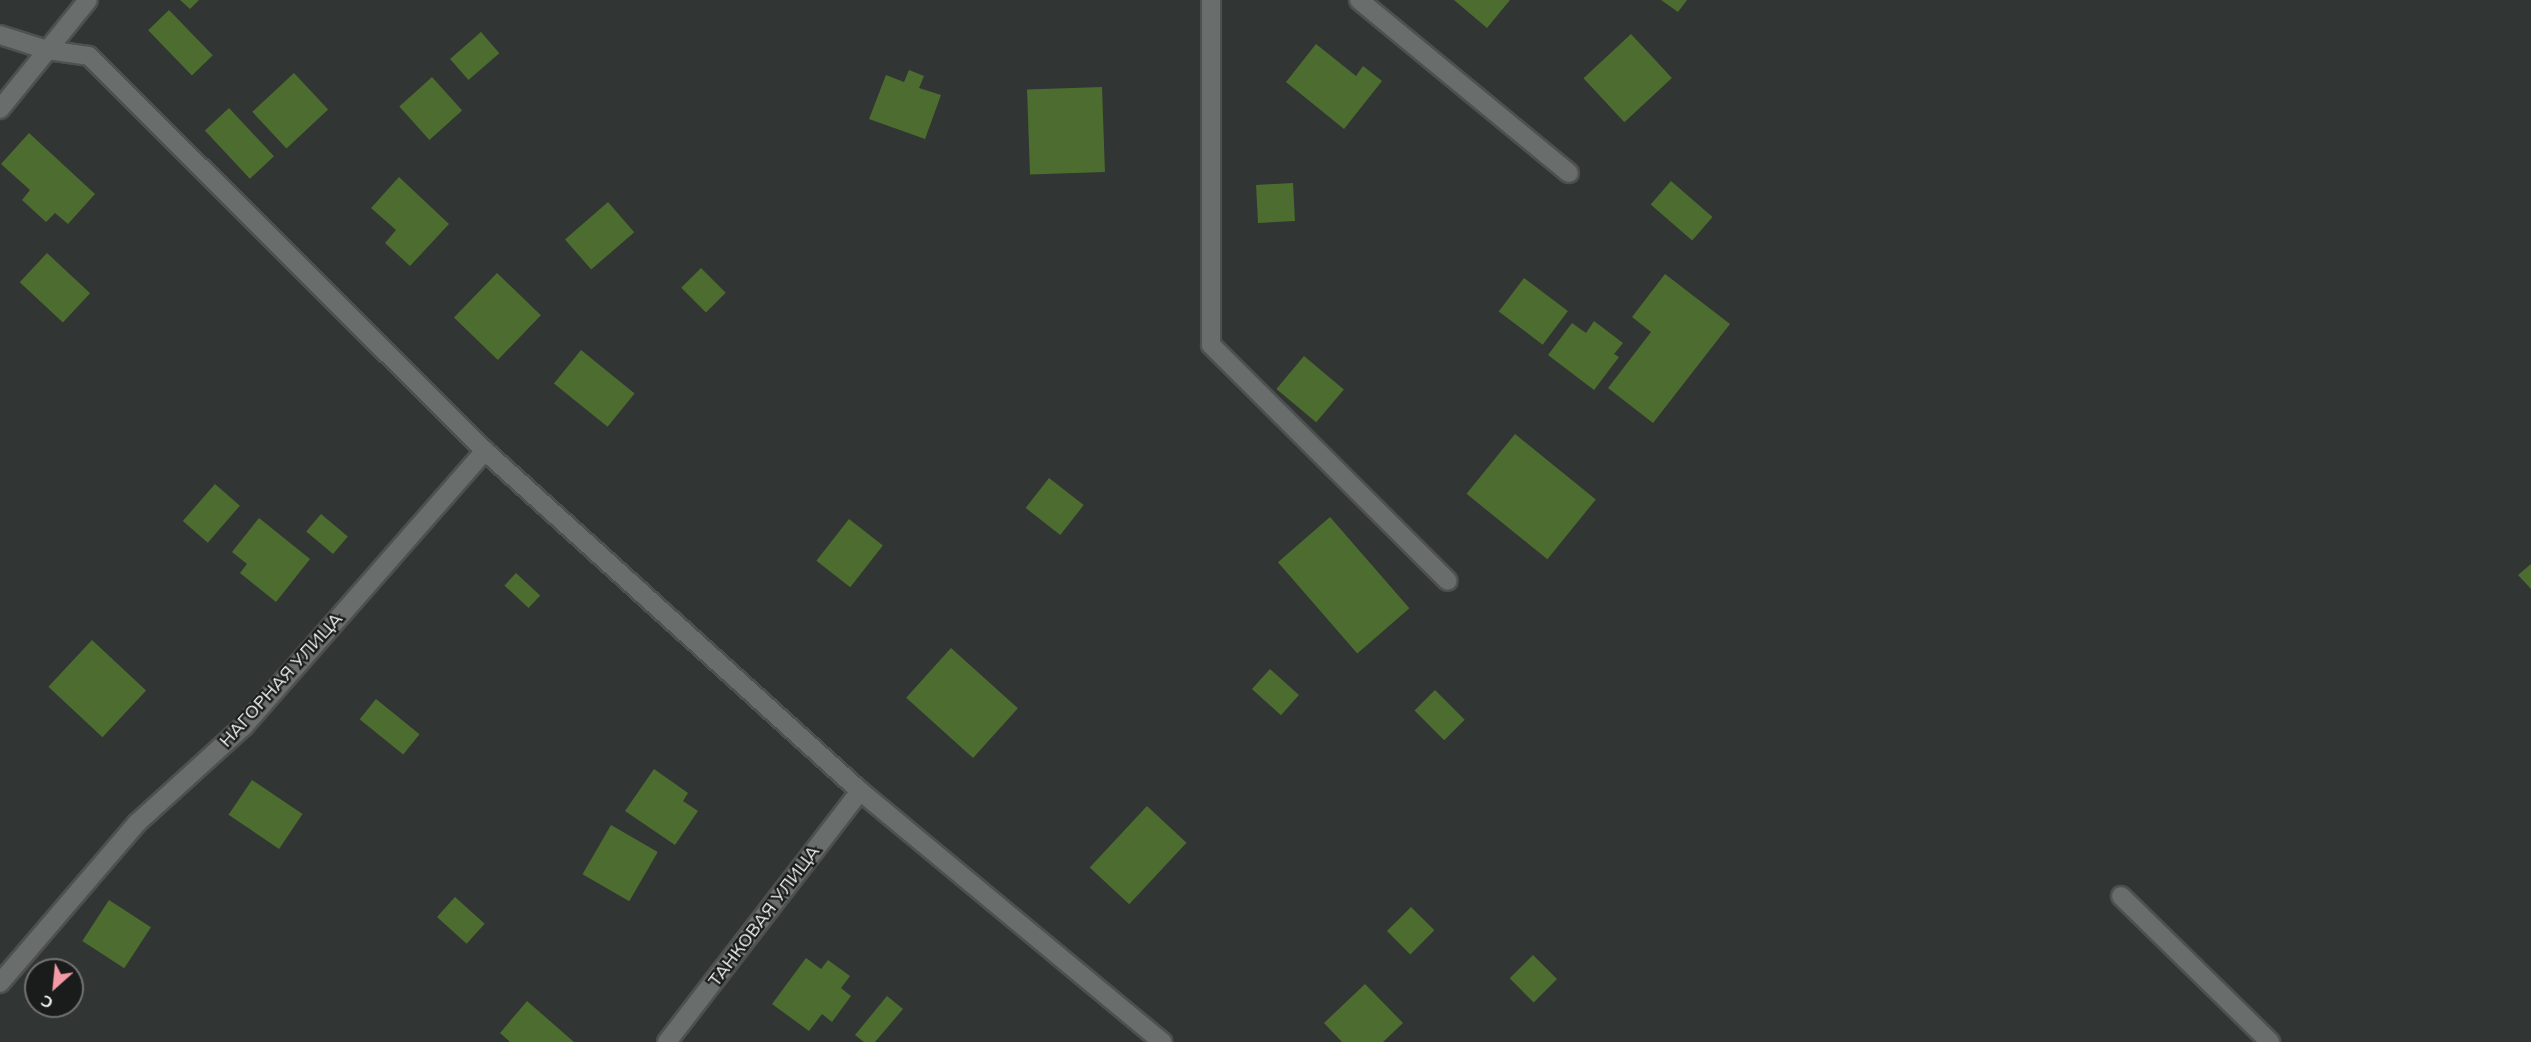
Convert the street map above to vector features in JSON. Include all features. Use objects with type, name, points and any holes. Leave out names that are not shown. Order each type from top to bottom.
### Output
[{"type":"street","points":[[0,109],[88,0]]},
{"type":"street","points":[[1211,0],[1211,345],[1449,581]]},
{"type":"street","points":[[1359,0],[1569,172]]},
{"type":"street","points":[[0,34],[47,50],[88,56],[484,451],[860,791],[1162,1042]]},
{"type":"street","name":"НАГОРНАЯ УЛИЦА","points":[[0,983],[137,823],[244,726],[484,451]]},
{"type":"street","name":"ТАНКОВАЯ УЛИЦА","points":[[667,1042],[860,791]]},
{"type":"street","points":[[2121,896],[2270,1042]]},
{"type":"building","points":[[180,0],[199,0],[190,9]]},
{"type":"building","points":[[1454,0],[1510,0],[1487,28]]},
{"type":"building","points":[[1661,0],[1687,0],[1678,12]]},
{"type":"building","points":[[169,10],[213,55],[192,75],[148,30]]},
{"type":"building","points":[[481,32],[499,53],[468,80],[450,59]]},
{"type":"building","points":[[1631,34],[1672,78],[1624,122],[1583,78]]},
{"type":"building","points":[[1316,44],[1356,76],[1363,66],[1382,81],[1344,129],[1286,82]]},
{"type":"building","points":[[909,70],[924,76],[919,88],[941,95],[925,139],[869,119],[886,75],[904,82]]},
{"type":"building","points":[[294,73],[328,110],[286,148],[252,112]]},
{"type":"building","points":[[432,77],[462,110],[429,140],[399,106]]},
{"type":"building","points":[[1102,87],[1105,172],[1030,175],[1027,90]]},
{"type":"building","points":[[229,108],[274,156],[250,179],[205,131]]},
{"type":"building","points":[[29,133],[95,194],[68,224],[55,213],[46,222],[22,200],[30,190],[1,164]]},
{"type":"building","points":[[399,177],[449,224],[410,266],[385,243],[396,230],[371,208]]},
{"type":"building","points":[[1671,181],[1713,217],[1692,240],[1651,204]]},
{"type":"building","points":[[1293,183],[1295,221],[1258,223],[1256,185]]},
{"type":"building","points":[[608,202],[634,232],[591,270],[565,239]]},
{"type":"building","points":[[47,253],[90,293],[63,322],[20,282]]},
{"type":"building","points":[[701,268],[726,293],[706,313],[681,288]]},
{"type":"building","points":[[497,273],[541,315],[498,360],[454,318]]},
{"type":"building","points":[[1665,274],[1730,324],[1653,423],[1608,388],[1651,332],[1632,317]]},
{"type":"building","points":[[1524,278],[1568,311],[1543,345],[1499,312]]},
{"type":"building","points":[[1594,321],[1623,343],[1614,354],[1619,357],[1594,390],[1548,355],[1572,323],[1586,333]]},
{"type":"building","points":[[581,350],[635,393],[608,427],[554,383]]},
{"type":"building","points":[[1304,356],[1344,389],[1316,422],[1276,389]]},
{"type":"building","points":[[1515,434],[1596,499],[1547,559],[1467,494]]},
{"type":"building","points":[[1049,478],[1084,505],[1060,535],[1026,508]]},
{"type":"building","points":[[215,484],[240,506],[208,543],[183,521]]},
{"type":"building","points":[[321,514],[348,536],[333,554],[306,532]]},
{"type":"building","points":[[1330,517],[1409,608],[1357,654],[1278,562]]},
{"type":"building","points":[[259,518],[310,559],[276,602],[240,573],[247,564],[232,552]]},
{"type":"building","points":[[849,519],[883,545],[850,587],[816,561]]},
{"type":"building","points":[[2531,564],[2531,589],[2518,575]]},
{"type":"building","points":[[516,573],[540,596],[529,608],[504,585]]},
{"type":"building","points":[[92,640],[146,690],[102,737],[48,687]]},
{"type":"building","points":[[951,648],[1018,708],[973,758],[906,698]]},
{"type":"building","points":[[1270,669],[1299,695],[1281,715],[1252,689]]},
{"type":"building","points":[[1435,690],[1465,720],[1444,740],[1414,711]]},
{"type":"building","points":[[376,699],[420,734],[403,754],[360,719]]},
{"type":"building","points":[[654,769],[688,793],[683,801],[698,811],[675,845],[625,811]]},
{"type":"building","points":[[252,780],[303,814],[279,849],[229,815]]},
{"type":"building","points":[[1147,806],[1186,843],[1129,904],[1090,867]]},
{"type":"building","points":[[611,825],[658,852],[629,901],[582,874]]},
{"type":"building","points":[[455,897],[485,924],[467,944],[437,917]]},
{"type":"building","points":[[109,900],[151,927],[124,968],[82,941]]},
{"type":"building","points":[[1411,907],[1434,930],[1410,954],[1387,931]]},
{"type":"building","points":[[1533,955],[1557,979],[1534,1002],[1510,978]]},
{"type":"building","points":[[806,958],[821,969],[828,960],[850,976],[841,988],[851,996],[832,1022],[822,1014],[809,1031],[772,1004]]},
{"type":"building","points":[[1365,984],[1403,1023],[1383,1042],[1342,1042],[1324,1023]]},
{"type":"building","points":[[887,996],[903,1009],[875,1042],[864,1042],[855,1035]]},
{"type":"building","points":[[527,1001],[574,1042],[510,1042],[500,1033]]}]
